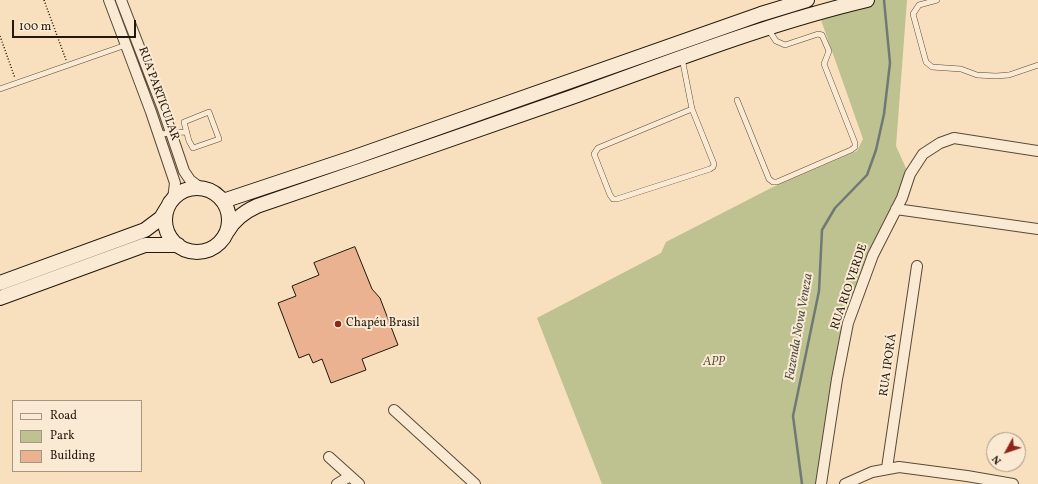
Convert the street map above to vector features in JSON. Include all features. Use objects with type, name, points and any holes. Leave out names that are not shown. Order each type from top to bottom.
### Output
[{"type":"street","name":"RUA PARTICULAR","points":[[109,0],[159,134],[175,183],[171,202]]},
{"type":"street","name":"RUA PARTICULAR","points":[[120,0],[163,109],[184,171],[190,180],[202,189]]},
{"type":"street","points":[[223,201],[352,158],[761,14],[806,0]]},
{"type":"street","points":[[0,298],[145,246],[178,245],[196,251],[209,249],[220,242],[232,223],[240,215],[257,206],[767,27],[867,0]]},
{"type":"street","points":[[151,112],[163,109]]},
{"type":"street","name":"RUA RIO VERDE","points":[[821,484],[837,379],[848,323],[873,255],[896,210],[910,174],[923,154],[940,143],[954,138],[1038,151]]},
{"type":"street","points":[[0,283],[145,230],[161,218],[171,202],[187,190],[195,188],[211,191],[223,201],[229,216],[226,232]]},
{"type":"street","points":[[171,202],[166,212],[166,227],[169,234],[178,245]]},
{"type":"street","points":[[896,210],[1038,229]]},
{"type":"street","name":"RUA IPORÁ","points":[[887,468],[917,266]]},
{"type":"street","points":[[394,410],[475,484]]},
{"type":"street","points":[[329,457],[359,484]]},
{"type":"street","points":[[845,484],[857,477],[887,468],[899,467],[928,470],[1014,484]]},
{"type":"street","points":[[337,484],[350,476]]},
{"type":"lane","points":[[937,0],[919,5],[913,14],[926,62],[932,67],[961,69],[978,75],[996,76],[1008,75],[1038,65]]},
{"type":"lane","points":[[737,100],[770,179],[773,182],[783,180],[855,147],[855,143],[824,64],[829,51],[822,34],[785,45],[776,41],[767,27]]},
{"type":"lane","points":[[0,89],[126,46]]},
{"type":"lane","points":[[682,57],[692,109],[714,164],[713,167],[710,170],[632,195],[613,199],[602,175],[594,151],[692,109]]},
{"type":"lane","points":[[210,112],[219,139],[195,148],[192,146],[186,132],[185,121],[210,112]]},
{"type":"lane","points":[[159,134],[186,132]]},
{"type":"path","points":[[44,0],[68,65]]},
{"type":"path","points":[[0,36],[17,83]]},
{"type":"green space","name":"APP","points":[[872,0],[907,0],[896,146],[909,175],[846,321],[820,484],[602,484],[537,318],[661,253],[666,242],[773,187],[857,151],[863,139],[820,17]]},
{"type":"building","name":"Chapéu Brasil","points":[[355,247],[372,289],[380,298],[398,345],[362,359],[366,370],[331,383],[322,359],[313,363],[309,354],[299,358],[278,303],[296,296],[292,286],[319,275],[314,263]]},
{"type":"waterway","name":"Fazenda Nova Veneza","points":[[802,484],[793,416],[819,291],[822,230],[835,208],[867,175],[876,150],[884,114],[890,63],[884,0]]},
{"type":"place","name":"Chapéu Brasil","points":[[338,324]]}]
